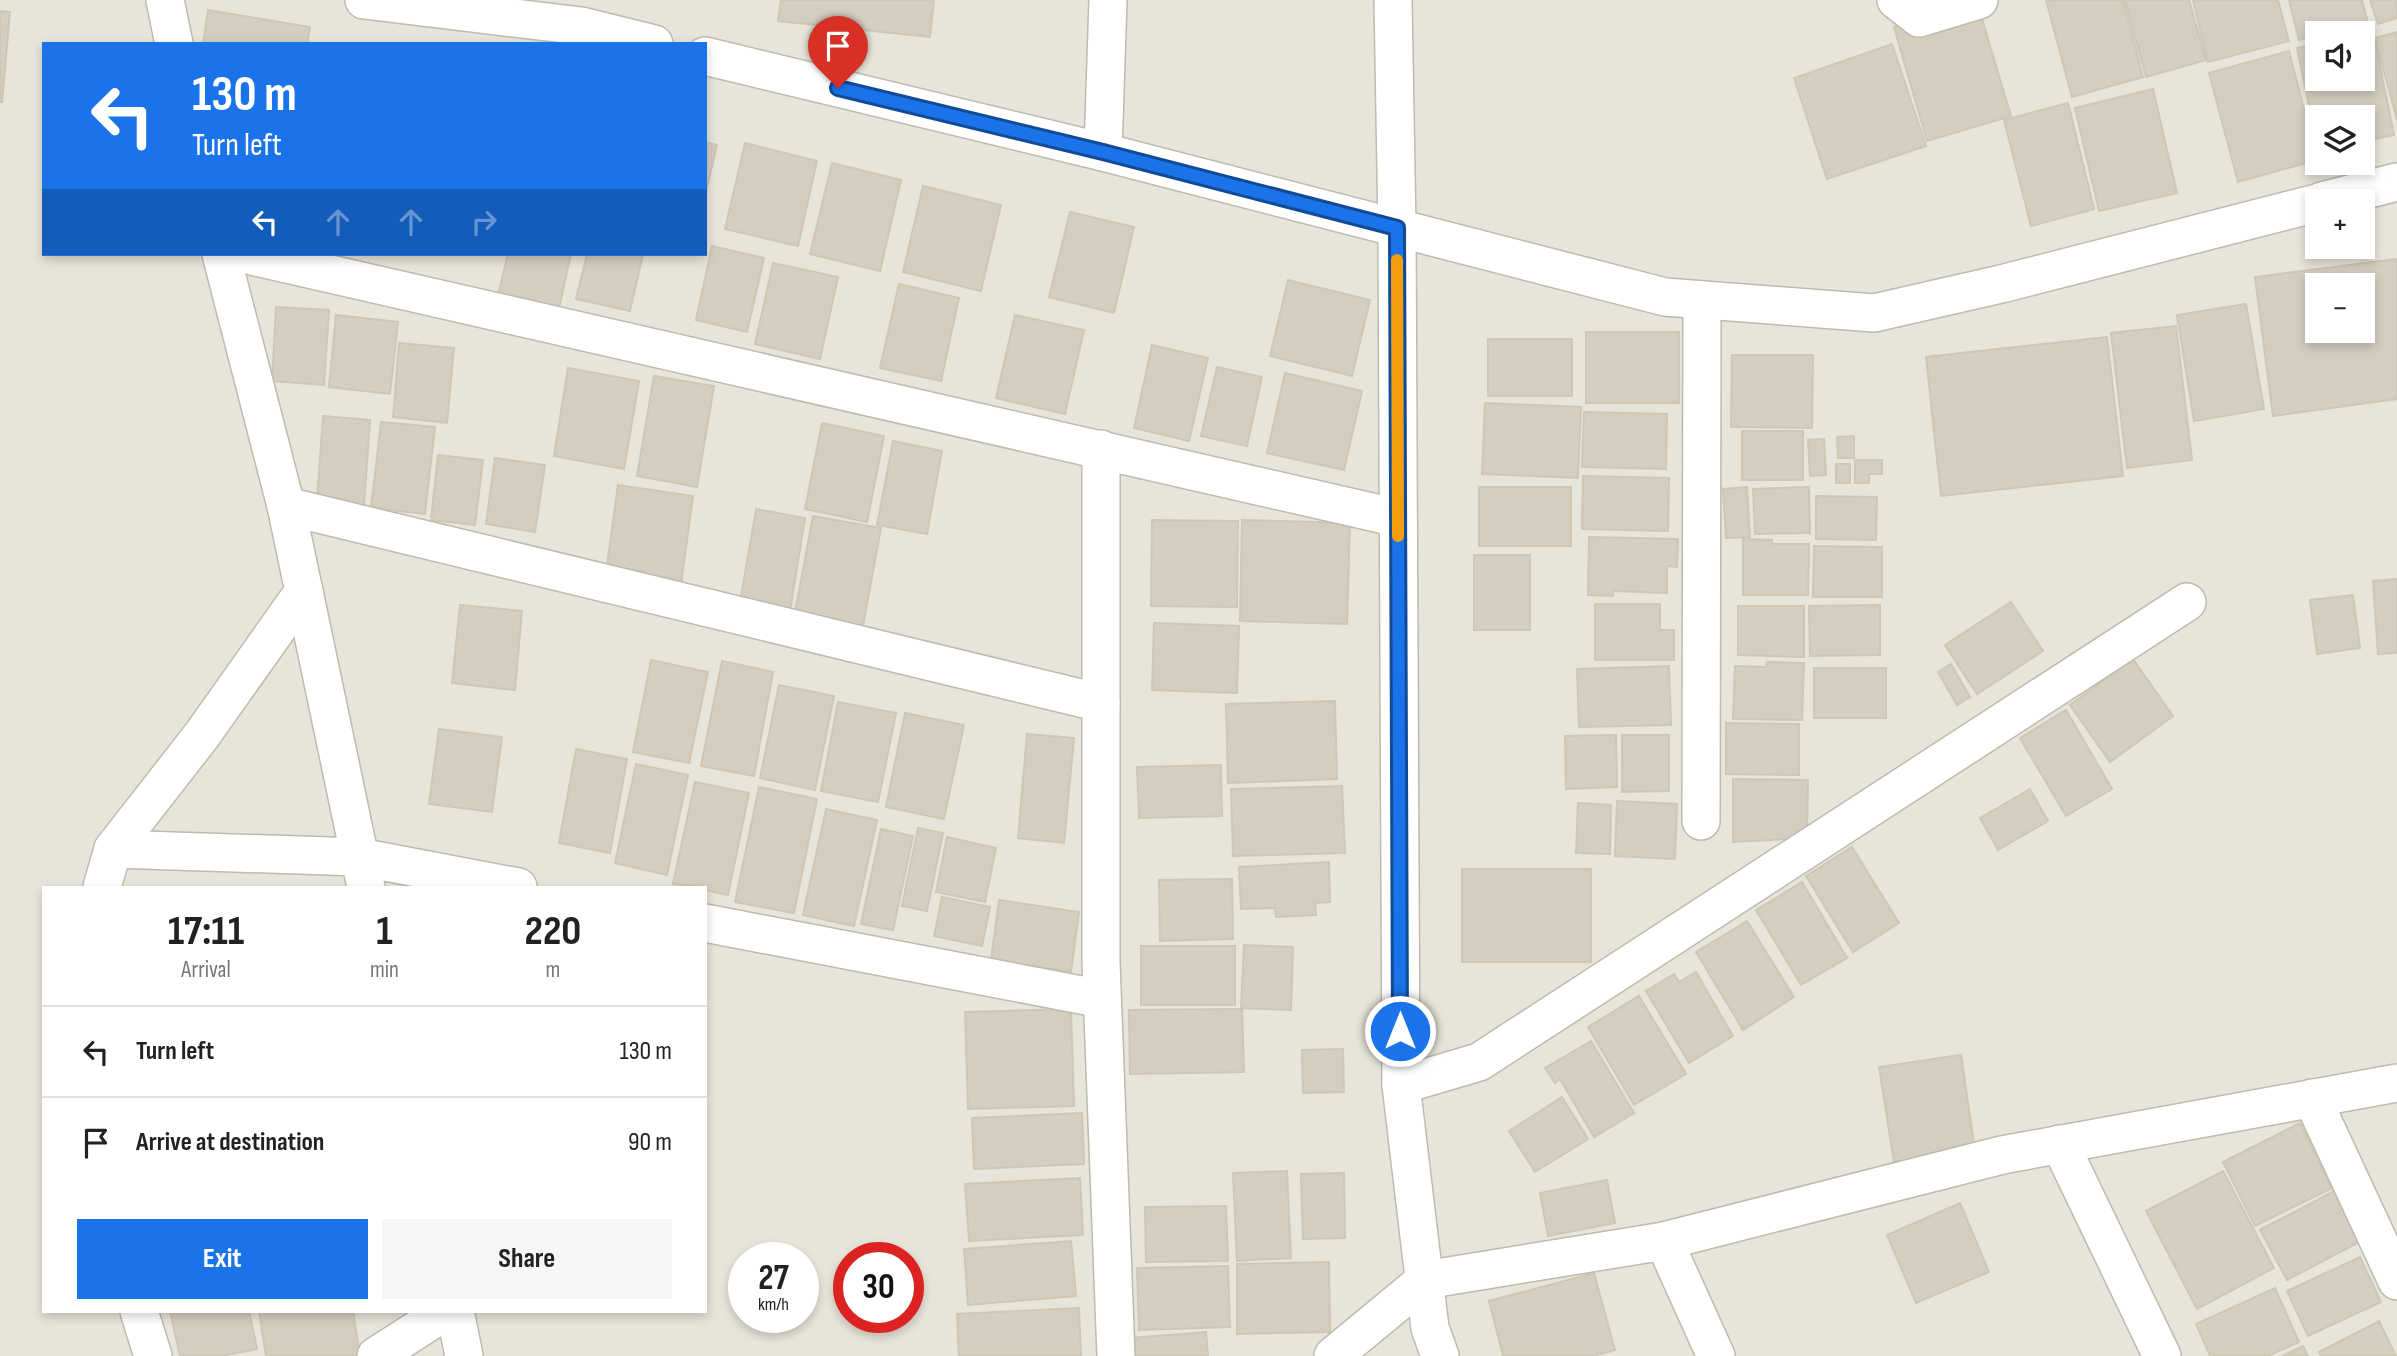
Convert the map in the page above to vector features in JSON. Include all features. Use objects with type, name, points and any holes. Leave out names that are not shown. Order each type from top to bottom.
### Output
[{"type":"street","points":[[164,0],[174,42]]},
{"type":"street","points":[[366,0],[581,26],[646,42]]},
{"type":"street","points":[[1103,152],[1108,0]]},
{"type":"street","points":[[1393,0],[1397,228],[1401,1085],[1430,1328],[1440,1356]]},
{"type":"street","points":[[1896,0],[1919,18],[1979,0]]},
{"type":"street","points":[[707,56],[1103,152],[1665,298],[1874,313],[2001,284],[2305,206]]},
{"type":"street","points":[[2369,189],[2397,182]]},
{"type":"street","points":[[222,256],[286,506],[362,872]]},
{"type":"street","points":[[252,256],[1398,518]]},
{"type":"street","points":[[1701,821],[1702,300]]},
{"type":"street","points":[[1101,449],[1102,999],[1116,1356]]},
{"type":"street","points":[[286,506],[1101,703]]},
{"type":"street","points":[[102,886],[113,849],[202,735],[304,590]]},
{"type":"street","points":[[1401,1085],[1479,1062],[2187,601]]},
{"type":"street","points":[[113,849],[508,886]]},
{"type":"street","points":[[707,923],[1102,999]]},
{"type":"street","points":[[1333,1356],[1425,1280],[1664,1241],[2002,1155],[2397,1083]]},
{"type":"street","points":[[2312,1098],[2397,1281]]},
{"type":"street","points":[[2060,1144],[2162,1356]]},
{"type":"street","points":[[1664,1241],[1716,1356]]},
{"type":"street","points":[[140,1313],[153,1356]]},
{"type":"street","points":[[376,1356],[443,1313]]},
{"type":"street","points":[[455,1313],[464,1356]]},
{"type":"shaded area","points":[[0,0],[2397,0],[2397,1356],[0,1356]]},
{"type":"building","points":[[781,0],[934,0],[930,37],[778,21]]},
{"type":"building","points":[[2046,0],[2123,0],[2143,77],[2072,97]]},
{"type":"building","points":[[2125,0],[2189,0],[2206,60],[2146,77]]},
{"type":"building","points":[[2193,0],[2278,0],[2289,41],[2208,62]]},
{"type":"building","points":[[2289,0],[2362,0],[2367,21],[2305,21],[2305,39],[2299,40]]},
{"type":"building","points":[[2370,0],[2397,0],[2397,18],[2378,24]]},
{"type":"building","points":[[1977,2],[2011,116],[1927,141],[1894,27]]},
{"type":"building","points":[[208,10],[310,27],[307,42],[203,42]]},
{"type":"building","points":[[0,11],[10,12],[2,102],[0,102]]},
{"type":"building","points":[[2397,32],[2397,120],[2375,38]]},
{"type":"building","points":[[2375,42],[2394,135],[2375,139],[2375,105],[2309,105],[2306,91],[2375,91]]},
{"type":"building","points":[[1892,44],[1926,146],[1827,179],[1794,78]]},
{"type":"building","points":[[2305,46],[2305,86],[2297,48]]},
{"type":"building","points":[[2289,51],[2305,113],[2305,163],[2238,182],[2209,73]]},
{"type":"building","points":[[2153,89],[2177,193],[2099,211],[2075,108]]},
{"type":"building","points":[[2068,103],[2094,209],[2031,226],[2004,120]]},
{"type":"building","points":[[707,142],[717,145],[707,188]]},
{"type":"building","points":[[745,143],[817,161],[798,246],[725,229]]},
{"type":"building","points":[[832,163],[901,180],[880,271],[810,254]]},
{"type":"building","points":[[923,186],[1001,205],[981,291],[903,272]]},
{"type":"building","points":[[1070,212],[1134,227],[1114,313],[1049,297]]},
{"type":"building","points":[[712,246],[764,258],[747,332],[696,320]]},
{"type":"building","points":[[508,256],[571,256],[559,308],[498,295]]},
{"type":"building","points":[[587,256],[643,256],[630,311],[576,299]]},
{"type":"building","points":[[2397,259],[2397,399],[2273,416],[2255,277]]},
{"type":"building","points":[[773,263],[838,277],[820,359],[755,344]]},
{"type":"building","points":[[1288,280],[1370,300],[1352,376],[1270,356]]},
{"type":"building","points":[[899,284],[959,298],[941,381],[880,368]]},
{"type":"building","points":[[2246,304],[2264,409],[2194,421],[2177,315]]},
{"type":"building","points":[[276,307],[329,310],[324,385],[272,381]]},
{"type":"building","points":[[336,315],[398,322],[390,394],[329,387]]},
{"type":"building","points":[[1015,315],[1084,330],[1065,414],[996,398]]},
{"type":"building","points":[[2176,326],[2192,460],[2127,468],[2111,333]]},
{"type":"building","points":[[1586,332],[1679,332],[1679,403],[1586,403]]},
{"type":"building","points":[[2107,337],[2123,476],[1941,496],[1926,357]]},
{"type":"building","points":[[1488,339],[1572,339],[1572,396],[1488,396]]},
{"type":"building","points":[[399,343],[454,348],[447,423],[393,417]]},
{"type":"building","points":[[1152,345],[1208,358],[1189,441],[1134,428]]},
{"type":"building","points":[[1732,355],[1813,355],[1812,428],[1731,427]]},
{"type":"building","points":[[1217,367],[1262,377],[1247,446],[1201,436]]},
{"type":"building","points":[[568,368],[639,381],[624,469],[554,456]]},
{"type":"building","points":[[1285,373],[1362,391],[1344,470],[1267,453]]},
{"type":"building","points":[[654,376],[714,386],[697,487],[637,476]]},
{"type":"building","points":[[1485,403],[1581,407],[1578,478],[1482,474]]},
{"type":"building","points":[[1584,412],[1667,414],[1666,469],[1582,467]]},
{"type":"building","points":[[323,416],[370,420],[364,505],[317,501]]},
{"type":"building","points":[[381,422],[435,427],[425,514],[371,508]]},
{"type":"building","points":[[822,423],[884,436],[867,522],[805,509]]},
{"type":"building","points":[[1742,431],[1803,431],[1803,480],[1742,480]]},
{"type":"building","points":[[1854,436],[1854,458],[1838,458],[1837,437]]},
{"type":"building","points":[[1824,439],[1826,475],[1810,476],[1808,440]]},
{"type":"building","points":[[893,441],[942,451],[927,534],[877,525]]},
{"type":"building","points":[[438,455],[483,460],[475,525],[431,520]]},
{"type":"building","points":[[495,458],[545,465],[535,532],[486,524]]},
{"type":"building","points":[[1855,460],[1882,460],[1882,474],[1869,474],[1869,483],[1855,483]]},
{"type":"building","points":[[1836,464],[1850,464],[1850,483],[1836,483]]},
{"type":"building","points":[[1583,476],[1669,478],[1668,531],[1582,529]]},
{"type":"building","points":[[618,485],[693,496],[680,591],[605,580]]},
{"type":"building","points":[[1479,487],[1571,487],[1571,546],[1479,546]]},
{"type":"building","points":[[1747,487],[1750,537],[1726,538],[1723,489]]},
{"type":"building","points":[[1809,487],[1810,533],[1755,534],[1753,489]]},
{"type":"building","points":[[1816,496],[1877,497],[1876,540],[1816,539]]},
{"type":"building","points":[[756,509],[805,518],[790,611],[740,603]]},
{"type":"building","points":[[813,516],[881,528],[862,631],[794,618]]},
{"type":"building","points":[[1152,520],[1238,521],[1237,607],[1151,606]]},
{"type":"building","points":[[1242,520],[1350,523],[1347,624],[1240,621]]},
{"type":"building","points":[[1589,537],[1678,539],[1677,567],[1667,566],[1667,593],[1613,591],[1613,596],[1588,595]]},
{"type":"building","points":[[1743,539],[1772,540],[1772,544],[1809,544],[1808,595],[1743,595]]},
{"type":"building","points":[[1814,546],[1882,547],[1882,597],[1813,597]]},
{"type":"building","points":[[1474,555],[1530,555],[1530,630],[1474,630]]},
{"type":"building","points":[[2397,579],[2397,653],[2378,654],[2373,581]]},
{"type":"building","points":[[2353,595],[2360,648],[2317,654],[2310,600]]},
{"type":"building","points":[[2011,602],[2043,651],[1977,694],[1945,645]]},
{"type":"building","points":[[1595,604],[1660,604],[1660,630],[1674,630],[1674,660],[1595,660]]},
{"type":"building","points":[[460,605],[522,611],[515,690],[452,683]]},
{"type":"building","points":[[1880,605],[1880,655],[1810,656],[1809,606]]},
{"type":"building","points":[[1738,606],[1804,606],[1804,657],[1738,655]]},
{"type":"building","points":[[1154,623],[1239,626],[1237,693],[1152,690]]},
{"type":"building","points":[[2133,659],[2173,716],[2110,762],[2070,705]]},
{"type":"building","points":[[651,660],[708,672],[689,763],[633,752]]},
{"type":"building","points":[[722,661],[773,672],[754,776],[701,766]]},
{"type":"building","points":[[1767,662],[1804,663],[1802,720],[1733,719],[1735,666],[1766,667]]},
{"type":"building","points":[[1951,664],[1970,697],[1957,705],[1938,672]]},
{"type":"building","points":[[1669,666],[1671,725],[1579,727],[1577,669]]},
{"type":"building","points":[[1814,668],[1886,668],[1886,718],[1814,718]]},
{"type":"building","points":[[779,685],[834,696],[815,790],[760,778]]},
{"type":"building","points":[[1335,701],[1337,779],[1228,783],[1226,704]]},
{"type":"building","points":[[838,702],[896,713],[878,802],[821,791]]},
{"type":"building","points":[[2066,710],[2112,789],[2066,816],[2020,738]]},
{"type":"building","points":[[905,713],[964,725],[944,819],[886,807]]},
{"type":"building","points":[[1726,723],[1799,724],[1799,775],[1726,774]]},
{"type":"building","points":[[439,729],[502,737],[492,812],[429,804]]},
{"type":"building","points":[[1027,734],[1074,738],[1064,843],[1018,838]]},
{"type":"building","points":[[1616,735],[1617,787],[1566,789],[1565,736]]},
{"type":"building","points":[[1622,735],[1669,735],[1669,791],[1622,792]]},
{"type":"building","points":[[576,749],[627,759],[610,853],[559,843]]},
{"type":"building","points":[[636,764],[688,775],[667,875],[615,863]]},
{"type":"building","points":[[1221,765],[1222,816],[1139,818],[1137,767]]},
{"type":"building","points":[[1733,779],[1808,780],[1807,838],[1733,842]]},
{"type":"building","points":[[695,782],[749,793],[728,895],[707,890],[707,886],[673,884]]},
{"type":"building","points":[[1342,786],[1345,853],[1233,856],[1231,789]]},
{"type":"building","points":[[759,787],[817,799],[794,913],[735,902]]},
{"type":"building","points":[[2030,789],[2048,821],[1998,850],[1980,818]]},
{"type":"building","points":[[1617,801],[1677,804],[1675,859],[1615,856]]},
{"type":"building","points":[[1578,803],[1611,805],[1610,854],[1576,853]]},
{"type":"building","points":[[826,809],[877,820],[854,926],[803,915]]},
{"type":"building","points":[[918,828],[943,833],[927,911],[902,906]]},
{"type":"building","points":[[881,829],[913,836],[893,930],[861,924]]},
{"type":"building","points":[[947,837],[996,848],[985,902],[936,892]]},
{"type":"building","points":[[1852,847],[1899,923],[1853,952],[1806,876]]},
{"type":"building","points":[[1329,862],[1330,902],[1315,903],[1316,915],[1276,917],[1275,908],[1241,909],[1239,867]]},
{"type":"building","points":[[1462,869],[1591,869],[1591,962],[1462,962]]},
{"type":"building","points":[[1232,879],[1233,939],[1160,941],[1159,880]]},
{"type":"building","points":[[1802,882],[1847,958],[1801,985],[1756,910]]},
{"type":"building","points":[[942,897],[990,907],[982,946],[934,936]]},
{"type":"building","points":[[999,900],[1079,912],[1071,972],[991,960]]},
{"type":"building","points":[[1747,921],[1794,997],[1743,1030],[1696,952]]},
{"type":"building","points":[[1244,945],[1293,947],[1291,1010],[1241,1008]]},
{"type":"building","points":[[1141,946],[1235,946],[1235,1005],[1141,1005]]},
{"type":"building","points":[[1696,972],[1733,1036],[1689,1063],[1646,991],[1674,974],[1679,982]]},
{"type":"building","points":[[1639,996],[1686,1074],[1634,1105],[1588,1027]]},
{"type":"building","points":[[1071,1009],[1074,1106],[968,1109],[965,1012]]},
{"type":"building","points":[[1242,1009],[1244,1072],[1130,1074],[1129,1010]]},
{"type":"building","points":[[1591,1041],[1634,1113],[1594,1137],[1560,1079],[1555,1083],[1545,1068]]},
{"type":"building","points":[[1343,1049],[1344,1092],[1303,1093],[1302,1050]]},
{"type":"building","points":[[1961,1055],[1975,1150],[1894,1162],[1879,1067]]},
{"type":"building","points":[[1562,1097],[1588,1139],[1535,1172],[1509,1131]]},
{"type":"building","points":[[1082,1113],[1084,1164],[974,1169],[972,1118]]},
{"type":"building","points":[[2300,1123],[2332,1188],[2255,1226],[2223,1162]]},
{"type":"building","points":[[1287,1171],[1291,1258],[1237,1261],[1233,1173]]},
{"type":"building","points":[[2223,1171],[2274,1268],[2197,1309],[2146,1211]]},
{"type":"building","points":[[1344,1173],[1345,1238],[1303,1239],[1301,1174]]},
{"type":"building","points":[[1080,1178],[1083,1235],[969,1241],[965,1184]]},
{"type":"building","points":[[1607,1180],[1615,1223],[1548,1236],[1540,1193]]},
{"type":"building","points":[[2334,1191],[2361,1241],[2287,1280],[2260,1230]]},
{"type":"building","points":[[1960,1203],[1989,1272],[1916,1303],[1887,1235]]},
{"type":"building","points":[[1226,1206],[1228,1261],[1146,1262],[1145,1207]]},
{"type":"building","points":[[1071,1241],[1076,1296],[968,1305],[964,1249]]},
{"type":"building","points":[[2360,1257],[2381,1302],[2308,1336],[2287,1291]]},
{"type":"building","points":[[1329,1262],[1330,1332],[1237,1334],[1237,1264]]},
{"type":"building","points":[[1228,1266],[1230,1327],[1139,1330],[1137,1268]]},
{"type":"building","points":[[1594,1273],[1615,1350],[1593,1356],[1503,1356],[1489,1301]]},
{"type":"building","points":[[2275,1288],[2299,1342],[2268,1356],[2210,1356],[2196,1324]]},
{"type":"building","points":[[1079,1308],[1081,1356],[959,1356],[957,1314]]},
{"type":"building","points":[[170,1313],[249,1313],[257,1349],[221,1356],[180,1356]]},
{"type":"building","points":[[259,1313],[353,1313],[360,1356],[266,1356]]},
{"type":"building","points":[[2379,1321],[2396,1356],[2321,1356],[2319,1352]]},
{"type":"building","points":[[1206,1332],[1208,1356],[1132,1356],[1131,1338]]},
{"type":"building","points":[[2303,1346],[2308,1356],[2282,1356]]},
{"type":"slow traffic","points":[[1397,260],[1398,536]]},
{"type":"route","points":[[838,88],[1103,152],[1397,228],[1400,1031]]}]
